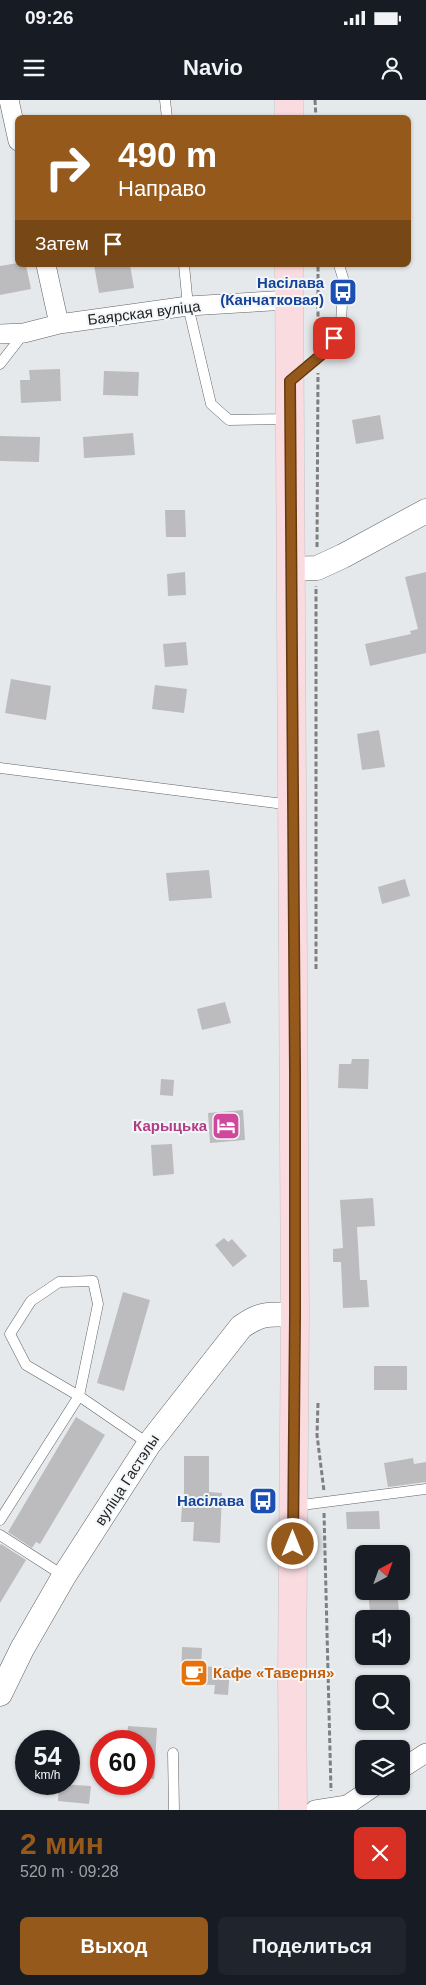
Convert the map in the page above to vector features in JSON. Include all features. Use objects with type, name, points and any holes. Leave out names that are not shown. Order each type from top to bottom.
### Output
[{"type":"main road","points":[[288,100],[289,115]]},
{"type":"main road","points":[[289,267],[295,1315],[293,1810]]},
{"type":"street","points":[[8,100],[15,129]]},
{"type":"street","points":[[46,267],[59,324]]},
{"type":"street","name":"Баярская вуліца","points":[[0,334],[24,333],[59,324],[188,306],[290,300]]},
{"type":"street","points":[[290,570],[317,568],[426,511]]},
{"type":"street","name":"вуліца Гастэлы","points":[[0,1694],[22,1649],[64,1576],[149,1444],[241,1328],[255,1316],[272,1314],[295,1315]]},
{"type":"street","points":[[410,1763],[426,1753]]},
{"type":"street","points":[[323,1809],[347,1805],[362,1795]]},
{"type":"lane","points":[[165,100],[167,115]]},
{"type":"lane","points":[[184,267],[188,306],[211,404],[229,420],[290,419]]},
{"type":"lane","points":[[290,381],[327,350],[342,326],[344,278],[340,267]]},
{"type":"lane","points":[[0,364],[24,333]]},
{"type":"lane","points":[[0,768],[293,805]]},
{"type":"lane","points":[[0,1520],[78,1396],[98,1304],[93,1281],[59,1282],[31,1301],[10,1334],[26,1365],[78,1396],[149,1444]]},
{"type":"lane","points":[[293,1506],[426,1489]]},
{"type":"lane","points":[[0,1535],[64,1576]]},
{"type":"lane","points":[[173,1753],[174,1810]]},
{"type":"path","points":[[315,100],[316,115]]},
{"type":"path","points":[[316,972],[315,619],[317,568],[318,267]]},
{"type":"path","points":[[318,1396],[318,1435],[323,1471],[324,1502],[323,1809]]},
{"type":"building","points":[[15,264],[15,267],[26,267],[31,289],[0,295],[0,266]]},
{"type":"building","points":[[94,267],[130,267],[134,288],[99,293]]},
{"type":"building","points":[[60,369],[61,401],[21,403],[20,380],[30,380],[29,370]]},
{"type":"building","points":[[104,371],[139,372],[138,396],[103,395]]},
{"type":"building","points":[[380,415],[384,439],[356,444],[352,420]]},
{"type":"building","points":[[133,433],[135,455],[84,458],[83,437]]},
{"type":"building","points":[[0,436],[40,437],[39,462],[0,461]]},
{"type":"building","points":[[165,510],[185,510],[186,537],[166,537]]},
{"type":"building","points":[[185,572],[186,595],[168,596],[167,574]]},
{"type":"building","points":[[426,572],[426,653],[370,666],[365,644],[411,634],[410,631],[418,629],[405,577]]},
{"type":"building","points":[[186,642],[188,665],[165,667],[163,644]]},
{"type":"building","points":[[11,679],[51,686],[46,720],[5,713]]},
{"type":"building","points":[[155,685],[187,689],[184,713],[152,709]]},
{"type":"building","points":[[379,730],[385,767],[362,770],[357,734]]},
{"type":"building","points":[[209,870],[212,898],[169,901],[166,873]]},
{"type":"building","points":[[405,879],[410,896],[382,904],[378,887]]},
{"type":"building","points":[[225,1002],[231,1023],[202,1030],[197,1009]]},
{"type":"building","points":[[352,1059],[369,1059],[368,1089],[338,1088],[339,1064],[351,1064]]},
{"type":"building","points":[[161,1079],[174,1080],[173,1096],[160,1095]]},
{"type":"building","name":"Карыцька","points":[[243,1110],[245,1140],[210,1143],[208,1113]]},
{"type":"building","points":[[172,1144],[174,1174],[153,1176],[151,1145]]},
{"type":"building","points":[[373,1198],[375,1226],[357,1227],[360,1280],[367,1280],[369,1307],[343,1308],[341,1262],[333,1262],[333,1249],[343,1248],[340,1200]]},
{"type":"building","points":[[224,1238],[228,1242],[232,1239],[247,1256],[233,1267],[215,1245]]},
{"type":"building","points":[[123,1292],[150,1300],[124,1391],[97,1383]]},
{"type":"building","points":[[374,1366],[407,1366],[407,1390],[374,1390]]},
{"type":"building","points":[[76,1417],[105,1435],[40,1544],[36,1542],[32,1548],[8,1532]]},
{"type":"building","points":[[184,1456],[209,1456],[209,1492],[222,1493],[220,1543],[193,1541],[194,1522],[181,1522],[182,1505],[184,1505]]},
{"type":"building","points":[[413,1458],[414,1464],[426,1462],[426,1482],[388,1487],[384,1463]]},
{"type":"building","points":[[379,1511],[380,1529],[347,1529],[346,1512]]},
{"type":"building","points":[[0,1545],[26,1560],[0,1603]]},
{"type":"building","points":[[369,1600],[398,1600],[399,1610],[370,1610]]},
{"type":"building","points":[[182,1647],[202,1648],[201,1666],[230,1668],[228,1695],[214,1694],[215,1685],[181,1684]]},
{"type":"building","points":[[128,1726],[157,1728],[155,1762],[155,1730],[128,1730]]},
{"type":"building","points":[[80,1785],[90,1786],[89,1804],[58,1801],[58,1795],[80,1795]]},
{"type":"place","name":"Насілава (Канчатковая)","points":[[343,292]]},
{"type":"place","name":"Карыцька","points":[[226,1126]]},
{"type":"place","name":"Насілава","points":[[263,1501]]},
{"type":"place","name":"Кафе «Таверня»","points":[[194,1673]]},
{"type":"route","points":[[293,1544],[295,1072],[290,589],[290,381],[327,350],[334,338]]}]
